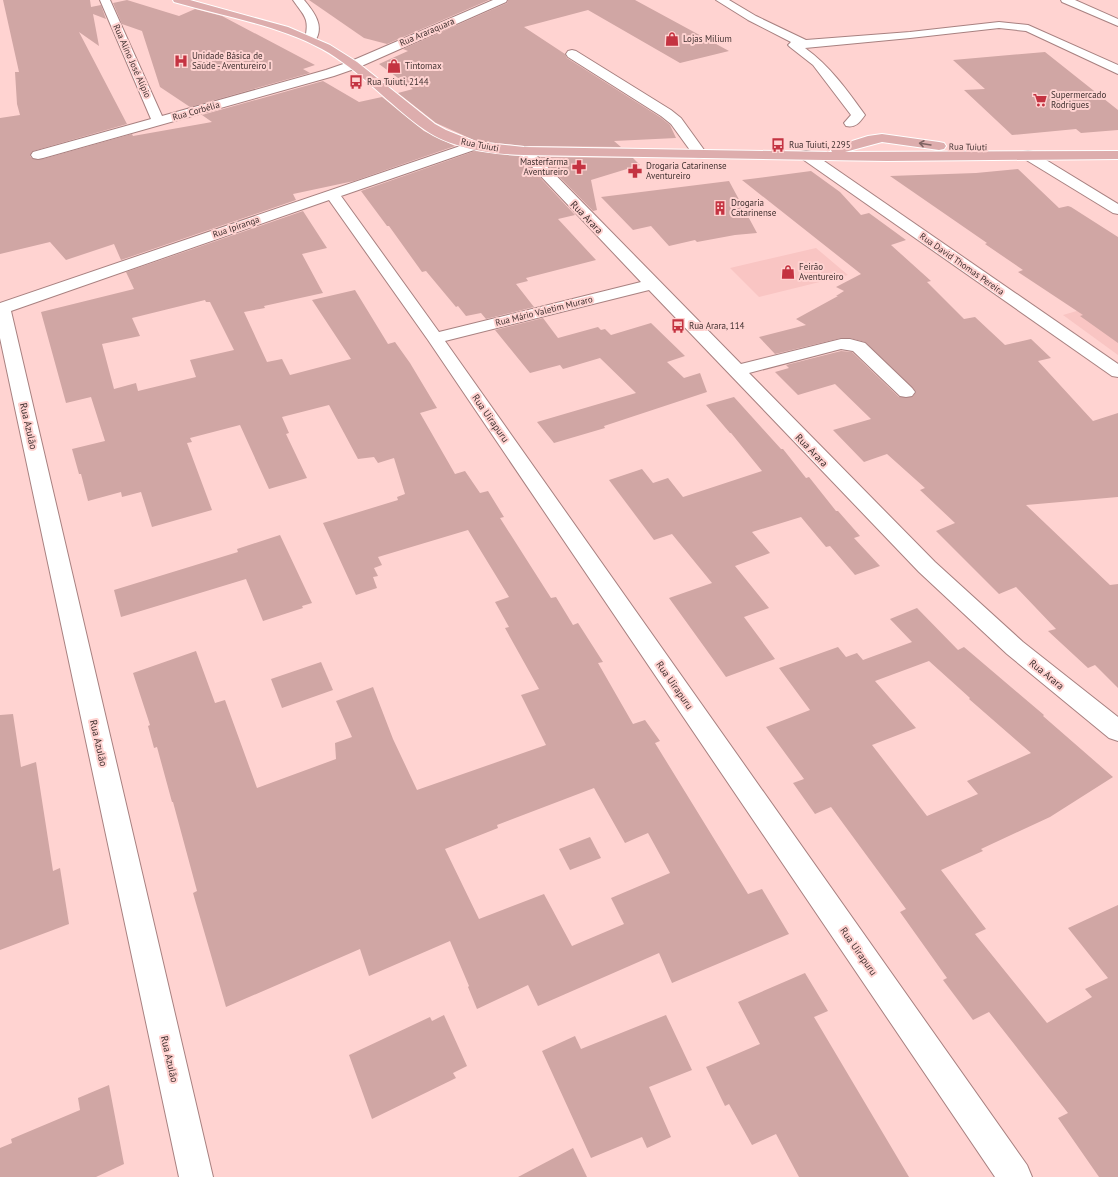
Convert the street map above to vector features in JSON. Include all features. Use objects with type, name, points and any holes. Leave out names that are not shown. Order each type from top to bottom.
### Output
[{"type":"main road","name":"Rua Tuiuti","points":[[178,0],[284,29],[311,39],[353,65],[442,135],[472,146],[524,151],[887,157],[1118,155]]},
{"type":"main road","name":"Rua Tuiuti","points":[[822,156],[873,139],[893,138],[934,145],[966,147],[1118,146]]},
{"type":"main road","points":[[873,139],[871,143],[873,148],[878,153],[887,157]]},
{"type":"street","name":"Rua Alino José Alípio","points":[[105,0],[158,121]]},
{"type":"street","points":[[298,0],[313,17],[314,24],[311,39]]},
{"type":"street","name":"Rua Araraquara","points":[[353,65],[502,0]]},
{"type":"street","points":[[721,0],[752,18],[804,44]]},
{"type":"street","points":[[1066,0],[1118,24]]},
{"type":"street","points":[[859,120],[828,74],[817,62],[794,45],[910,36],[999,25],[1013,26],[1028,28],[1117,70]]},
{"type":"street","points":[[572,54],[666,113],[676,121],[700,154]]},
{"type":"street","name":"Rua Corbélia","points":[[38,155],[330,73],[353,65]]},
{"type":"street","name":"Rua Ipiranga","points":[[1,309],[472,146]]},
{"type":"street","name":"Rua Arara","points":[[524,151],[894,535],[970,609],[1014,648],[1118,731]]},
{"type":"street","name":"Rua David Thomas Pereira","points":[[806,155],[1118,372]]},
{"type":"street","points":[[1028,155],[1118,210]]},
{"type":"street","name":"Rua Uirapuru","points":[[332,194],[435,338],[1015,1177]]},
{"type":"street","name":"Rua Mário Valetim Muraro","points":[[435,338],[652,284]]},
{"type":"street","name":"Rua Azulão","points":[[1,309],[196,1177]]},
{"type":"street","points":[[736,371],[841,344],[850,344],[860,347],[906,392]]},
{"type":"shaded area","name":"Feirão Aventureiro","points":[[816,248],[848,275],[759,297],[730,268]]},
{"type":"shaded area","points":[[1118,299],[1118,355],[1063,315]]},
{"type":"building","points":[[3,0],[90,0],[91,7],[101,5],[106,19],[93,14],[99,46],[79,32],[127,124],[33,151],[30,156],[33,159],[43,159],[132,134],[133,136],[212,122],[202,115],[323,81],[359,102],[382,97],[424,131],[455,146],[354,181],[293,194],[296,200],[121,260],[114,244],[66,260],[50,242],[0,254],[0,118],[20,115],[17,104],[15,72],[19,72]]},
{"type":"building","points":[[127,0],[179,16],[195,9],[222,16],[315,65],[303,69],[310,73],[190,107],[160,87],[142,31],[122,24],[113,3]]},
{"type":"building","points":[[309,0],[489,0],[387,44],[364,38]]},
{"type":"building","points":[[508,0],[635,0],[729,51],[680,63],[588,10],[524,27],[565,54],[567,58],[660,117],[670,125],[676,138],[614,141],[621,147],[524,146],[476,141],[436,123],[398,93],[413,89],[379,64],[408,51],[403,49],[507,3]]},
{"type":"building","name":"Supermercado Rodrigues","points":[[1045,52],[1118,110],[1118,130],[1081,133],[1076,129],[1012,135],[964,90],[985,89],[953,60]]},
{"type":"building","points":[[475,151],[520,156],[575,215],[558,219],[596,260],[526,278],[528,281],[516,284],[534,307],[486,319],[481,313],[466,316],[458,306],[456,307],[426,271],[422,272],[389,226],[387,226],[361,191]]},
{"type":"building","points":[[540,157],[633,158],[640,165],[591,180],[597,210],[593,211]]},
{"type":"building","points":[[1018,169],[1059,208],[1068,206],[1071,207],[1118,237],[1118,343],[1080,316],[1083,315],[1018,272],[1023,270],[985,244],[987,243],[890,176],[976,173]]},
{"type":"building","points":[[811,171],[840,192],[861,215],[869,213],[906,240],[891,245],[931,281],[927,282],[964,319],[975,317],[1005,345],[1031,339],[1051,358],[1038,361],[1093,421],[1118,413],[1118,497],[1026,505],[1110,585],[1118,584],[1118,688],[1095,665],[1088,668],[1048,631],[1056,629],[1016,587],[999,594],[936,531],[955,523],[920,490],[925,488],[887,454],[864,462],[833,430],[871,419],[835,384],[798,395],[775,372],[789,368],[786,365],[841,351],[852,352],[899,397],[912,397],[916,392],[865,342],[850,338],[841,338],[775,354],[759,337],[806,325],[796,319],[838,296],[836,296],[844,291],[836,287],[861,274],[742,180]]},
{"type":"building","points":[[729,181],[757,233],[735,235],[697,242],[695,240],[669,246],[651,226],[633,230],[601,197]]},
{"type":"building","points":[[303,211],[327,248],[302,254],[323,293],[244,312],[267,362],[282,359],[290,375],[351,359],[312,300],[355,290],[388,344],[395,342],[410,363],[437,408],[420,413],[455,474],[465,471],[480,493],[488,491],[504,517],[500,518],[551,598],[556,597],[573,625],[578,623],[603,662],[598,663],[633,724],[645,720],[660,741],[655,743],[748,894],[762,889],[789,934],[672,983],[659,953],[538,1006],[528,985],[477,1009],[450,941],[369,976],[360,949],[226,1007],[193,893],[197,891],[173,802],[157,747],[154,748],[148,726],[150,725],[133,673],[196,651],[215,703],[225,700],[257,788],[336,759],[335,743],[352,737],[336,701],[373,687],[393,739],[417,790],[546,745],[521,695],[539,689],[505,628],[509,627],[495,602],[509,597],[468,530],[378,557],[382,565],[374,568],[378,576],[373,577],[377,588],[356,595],[323,523],[398,500],[397,497],[405,494],[394,458],[378,463],[374,457],[358,459],[329,405],[282,417],[289,433],[286,434],[307,478],[269,489],[240,425],[190,438],[192,442],[187,443],[212,510],[152,527],[141,492],[122,497],[121,492],[88,501],[81,474],[79,474],[72,449],[105,441],[91,397],[66,403],[41,312],[134,289],[126,272]],"holes":[[[205,300],[206,302],[210,302],[234,350],[190,360],[196,377],[138,391],[136,383],[114,389],[102,344],[140,336],[132,318]],[[594,788],[625,843],[648,833],[670,873],[611,898],[624,924],[572,946],[544,894],[479,919],[445,849],[498,828],[497,825]]]},
{"type":"building","points":[[543,318],[558,338],[598,327],[601,330],[605,329],[611,335],[651,323],[685,356],[667,362],[684,378],[700,373],[707,392],[604,426],[605,428],[554,443],[537,422],[636,393],[600,358],[563,369],[560,365],[530,373],[495,330]]},
{"type":"building","points":[[734,397],[781,449],[783,449],[806,478],[809,477],[836,511],[838,511],[860,536],[854,538],[880,566],[855,575],[830,546],[826,547],[801,517],[752,532],[770,553],[735,566],[769,608],[744,617],[775,659],[726,677],[669,598],[712,583],[672,534],[654,540],[609,480],[642,469],[653,483],[668,478],[683,497],[762,471],[706,405]]},
{"type":"building","points":[[280,535],[312,603],[302,606],[303,608],[263,621],[246,579],[121,617],[114,590],[238,552],[237,549]]},
{"type":"building","points":[[917,608],[958,650],[964,647],[1044,715],[1043,716],[1113,777],[1050,817],[981,849],[983,851],[941,870],[986,929],[975,934],[1047,1023],[1092,997],[1085,989],[1108,978],[1068,928],[1118,905],[1118,1177],[1099,1177],[1058,1118],[1068,1113],[989,1012],[973,1020],[943,980],[947,978],[900,912],[906,909],[831,807],[815,814],[793,783],[804,779],[766,727],[810,710],[779,668],[838,647],[846,657],[857,653],[863,660],[912,642],[890,619]],"holes":[[[929,661],[970,698],[969,699],[1031,753],[967,781],[978,794],[927,816],[872,745],[916,728],[875,681]]]},
{"type":"building","points":[[321,662],[333,690],[282,708],[271,679]]},
{"type":"building","points":[[13,714],[21,767],[36,762],[53,871],[60,868],[69,924],[0,950],[0,715]]},
{"type":"building","points":[[590,837],[601,858],[570,870],[559,849]]},
{"type":"building","points":[[805,973],[828,1011],[814,1017],[909,1177],[799,1177],[776,1134],[752,1145],[729,1104],[725,1106],[706,1067],[760,1044],[738,1002]]},
{"type":"building","points":[[444,1015],[467,1066],[453,1073],[456,1078],[372,1119],[349,1055],[430,1017],[432,1021]]},
{"type":"building","points":[[666,1015],[692,1070],[649,1087],[671,1137],[647,1148],[642,1137],[591,1158],[542,1051],[575,1036],[581,1049]]},
{"type":"building","points":[[109,1085],[124,1164],[96,1177],[0,1177],[0,1148],[12,1143],[11,1139],[80,1110],[78,1098]]},
{"type":"building","points":[[573,1148],[587,1177],[518,1177]]},
{"type":"place","name":"Lojas Milium","points":[[672,39]]},
{"type":"place","name":"Unidade Básica de Saúde - Aventureiro I","points":[[181,61]]},
{"type":"place","name":"Tintomax","points":[[394,66]]},
{"type":"place","name":"Rua Tuiuti, 2144","points":[[356,82]]},
{"type":"place","name":"Supermercado Rodrigues","points":[[1040,100]]},
{"type":"place","name":"Rua Tuiuti, 2295","points":[[778,145]]},
{"type":"place","name":"Masterfarma Aventureiro","points":[[579,167]]},
{"type":"place","name":"Drogaria Catarinense Aventureiro","points":[[635,171]]},
{"type":"place","name":"Drogaria Catarinense","points":[[720,208]]},
{"type":"place","name":"Feirão Aventureiro","points":[[788,272]]},
{"type":"place","name":"Rua Arara, 114","points":[[678,326]]}]
